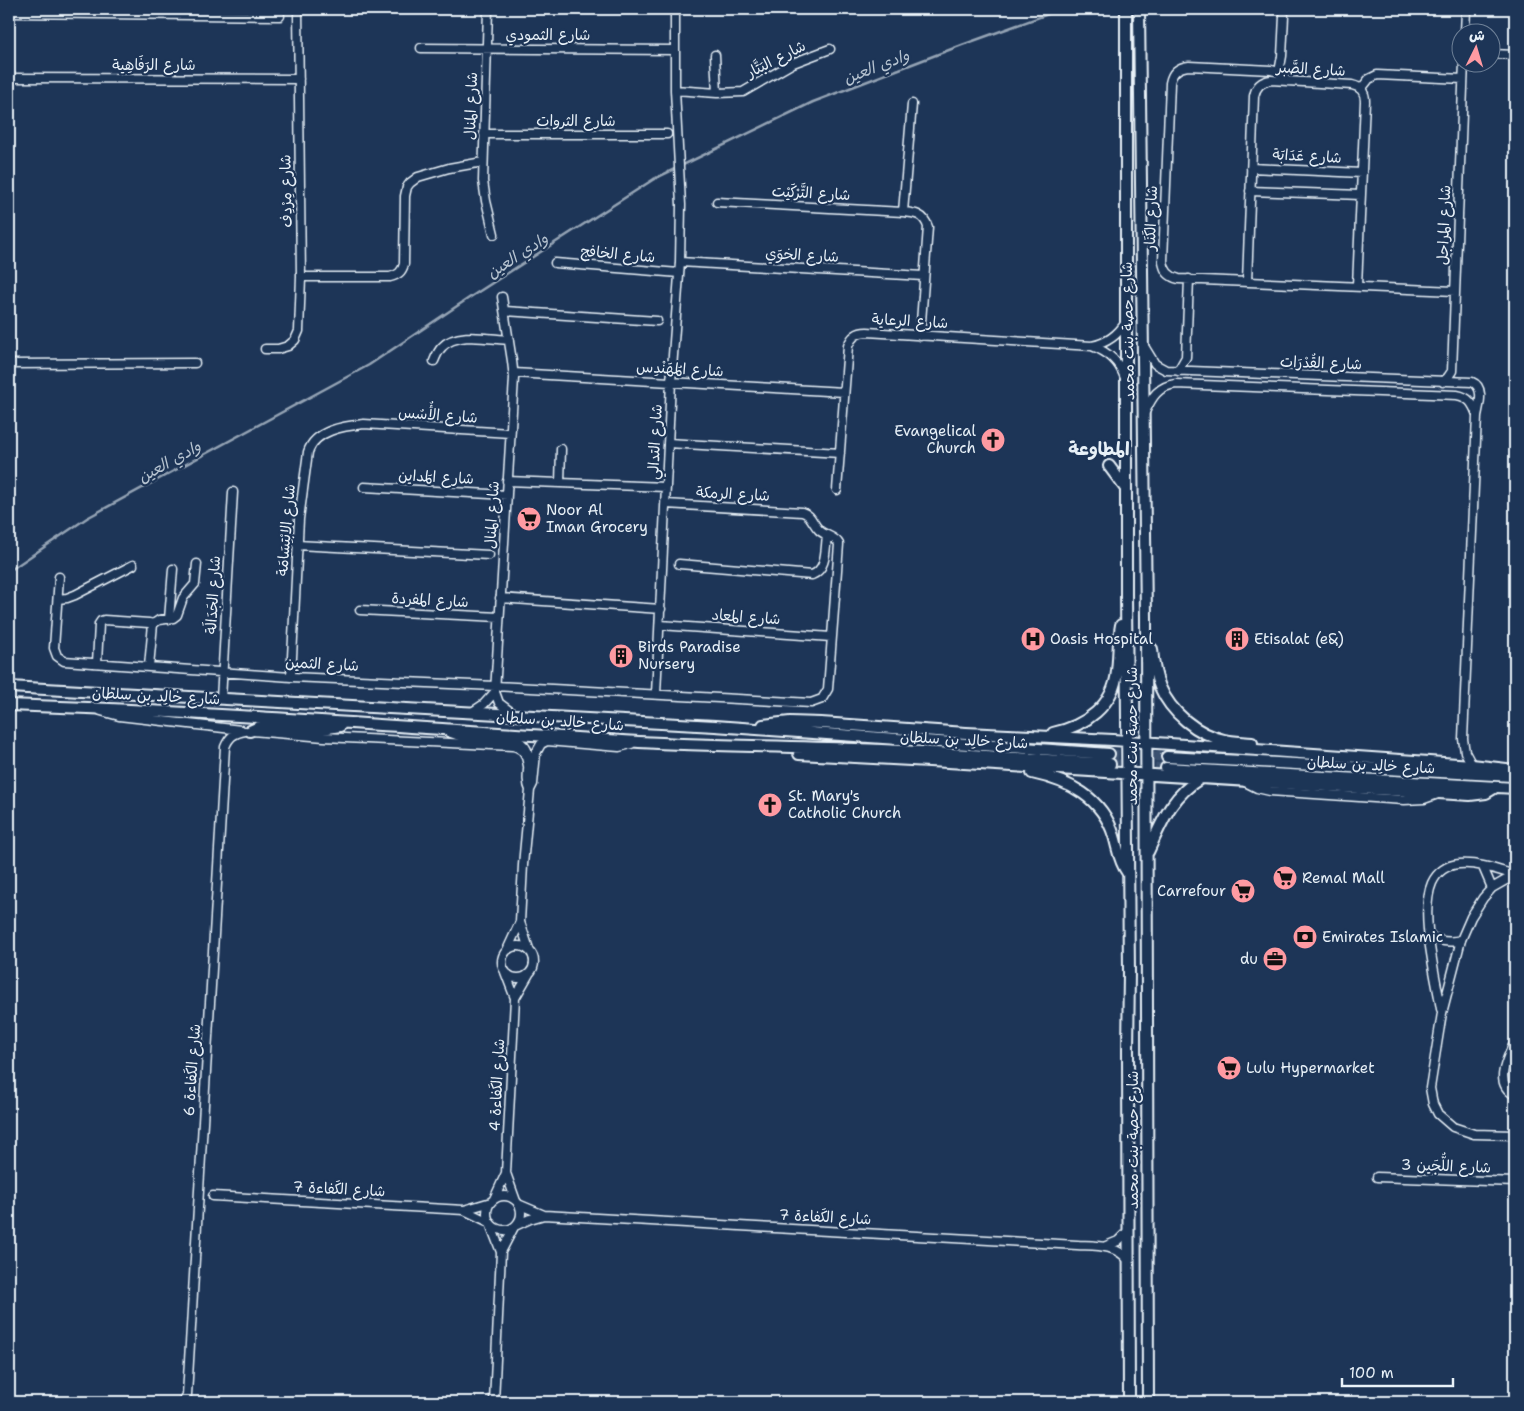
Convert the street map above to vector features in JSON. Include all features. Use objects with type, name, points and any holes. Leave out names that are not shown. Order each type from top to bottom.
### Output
[{"type":"main road","name":"شارع حصة بنت محمد","points":[[1126,9],[1129,1402]]},
{"type":"main road","name":"شارع حصة بنت محمد","points":[[1139,9],[1147,742],[1148,1402]]},
{"type":"main road","points":[[1109,466],[1126,489]]},
{"type":"main road","points":[[1037,736],[1069,729],[1083,723],[1094,715],[1106,702],[1114,686],[1117,671],[1120,631],[1126,594]]},
{"type":"main road","points":[[1146,618],[1154,668],[1160,686],[1170,703],[1189,723],[1205,733],[1223,740],[1334,756]]},
{"type":"main road","name":"شارع خالِد بن سلطان","points":[[9,687],[741,728],[1109,759],[642,742],[355,723],[9,705]]},
{"type":"main road","points":[[741,728],[775,723],[805,722],[1127,740],[1472,765],[1515,770]]},
{"type":"main road","points":[[247,731],[261,726],[316,730],[355,723]]},
{"type":"main road","points":[[738,746],[795,754],[1476,795],[1486,793],[1496,787]]},
{"type":"main road","name":"شارع خالِد بن سلطان","points":[[1515,776],[1166,762],[1515,788]]},
{"type":"main road","points":[[1007,766],[1064,782],[1078,789],[1091,799],[1102,812],[1111,828],[1120,860],[1128,873]]},
{"type":"main road","points":[[1147,855],[1161,824],[1175,801],[1186,788],[1202,778]]},
{"type":"street","name":"شارع مِرْدِف","points":[[265,349],[278,349],[288,346],[297,336],[299,326],[301,277],[298,9]]},
{"type":"street","name":"شارع المنال","points":[[488,9],[483,181],[494,234]]},
{"type":"street","points":[[675,9],[675,90]]},
{"type":"street","points":[[760,9],[775,9]]},
{"type":"street","points":[[1465,22],[1466,11]]},
{"type":"street","points":[[9,13],[280,16]]},
{"type":"street","points":[[1284,16],[1282,56],[1279,72],[1287,81]]},
{"type":"street","name":"شارع الثمودي","points":[[422,48],[675,50]]},
{"type":"street","name":"شارع البَتَّار","points":[[675,90],[717,93],[743,92],[793,62],[830,49]]},
{"type":"street","points":[[1502,54],[1515,55]]},
{"type":"street","points":[[715,55],[717,93]]},
{"type":"street","name":"شارع الكَنَار","points":[[1279,72],[1189,66],[1180,68],[1172,76],[1170,83],[1163,261],[1167,272],[1172,277],[1189,279],[1455,291]]},
{"type":"street","name":"شارع المراجل","points":[[1452,371],[1463,72]]},
{"type":"street","points":[[1361,89],[1369,79],[1377,75],[1463,79]]},
{"type":"street","name":"شارع الرَفَاهِية","points":[[9,78],[299,79]]},
{"type":"street","name":"شارع الصَّبر","points":[[1247,282],[1255,92],[1258,86],[1271,80],[1352,85],[1361,89],[1364,94],[1357,286]]},
{"type":"street","name":"شارع التدالي","points":[[656,694],[671,382],[680,262],[680,193],[675,90]]},
{"type":"street","points":[[903,212],[912,104]]},
{"type":"street","name":"شارع الثروات","points":[[484,134],[667,134]]},
{"type":"street","points":[[301,277],[390,278],[395,276],[404,264],[405,196],[410,183],[418,177],[449,168],[483,162]]},
{"type":"street","name":"شارع عَدَابَة","points":[[1251,168],[1362,173]]},
{"type":"street","points":[[1250,191],[1361,196]]},
{"type":"street","name":"شارع التَّرْكَيْت","points":[[717,202],[918,214],[927,223],[920,336]]},
{"type":"street","name":"شارع الخوَي","points":[[680,262],[923,276]]},
{"type":"street","name":"شارع الخافج","points":[[555,263],[679,273]]},
{"type":"street","points":[[1189,279],[1186,357],[1196,371]]},
{"type":"street","name":"شارع المنال","points":[[495,689],[514,373],[502,297]]},
{"type":"street","points":[[505,311],[657,321]]},
{"type":"street","name":"شارع الرعاية","points":[[837,490],[848,346],[855,335],[867,332],[1092,346],[1108,340],[1122,329],[1126,322]]},
{"type":"street","points":[[434,361],[442,347],[452,340],[459,338],[509,340]]},
{"type":"street","name":"شارع القُدْرَات","points":[[1143,345],[1152,361],[1158,367],[1166,370],[1461,382],[1474,383],[1479,387],[1480,392]]},
{"type":"street","name":"شارع الرعاية","points":[[1092,346],[1114,358],[1126,380]]},
{"type":"street","points":[[1178,370],[1186,357]]},
{"type":"street","points":[[9,364],[194,363]]},
{"type":"street","points":[[1443,382],[1452,371]]},
{"type":"street","points":[[1452,371],[1454,377],[1461,382],[1464,397],[1473,405],[1477,416]]},
{"type":"street","points":[[1222,372],[1222,386]]},
{"type":"street","name":"شارع المُهَنْدِس","points":[[514,373],[844,392]]},
{"type":"street","name":"شارع القُدْرَات","points":[[1144,414],[1155,394],[1167,386],[1176,384],[1464,397]]},
{"type":"street","points":[[1464,397],[1474,397],[1480,392]]},
{"type":"street","points":[[1472,765],[1464,752],[1463,739],[1477,416],[1480,392]]},
{"type":"street","name":"شارع الأُسُس","points":[[364,424],[510,433]]},
{"type":"street","name":"شارع الابْتِسَامَة","points":[[290,677],[298,545],[308,452],[311,445],[320,436],[334,430],[364,424]]},
{"type":"street","points":[[668,443],[840,453]]},
{"type":"street","points":[[560,483],[561,449]]},
{"type":"street","points":[[508,481],[666,486]]},
{"type":"street","name":"شارع المَداين","points":[[364,488],[507,495]]},
{"type":"street","name":"شارع الجَدَالَة","points":[[221,699],[233,492]]},
{"type":"street","name":"شارع الرمكة","points":[[666,504],[800,512],[809,515],[816,527],[828,535]]},
{"type":"street","points":[[679,564],[812,575],[820,571],[824,564],[828,535],[835,539],[838,544],[831,637]]},
{"type":"street","points":[[298,545],[489,555]]},
{"type":"street","points":[[97,663],[99,624],[101,621],[113,620],[153,624],[159,620],[169,619],[177,615],[183,598],[195,584],[197,564]]},
{"type":"street","points":[[58,599],[71,597],[133,565]]},
{"type":"street","points":[[169,619],[173,569]]},
{"type":"street","name":"شارع الثمين","points":[[59,577],[54,648],[57,656],[64,661],[223,673],[495,689],[656,694],[811,703],[819,701],[825,696],[828,689],[831,637]]},
{"type":"street","points":[[500,598],[660,609]]},
{"type":"street","name":"شارع المفردة","points":[[360,610],[499,617]]},
{"type":"street","points":[[149,666],[153,624]]},
{"type":"street","name":"شارع المعاد","points":[[660,625],[831,637]]},
{"type":"street","points":[[470,713],[484,704],[495,689]]},
{"type":"street","points":[[495,689],[499,703],[515,715]]},
{"type":"street","points":[[87,708],[119,716],[247,731],[324,737],[513,746],[521,748],[525,753],[528,766]]},
{"type":"street","name":"شارع الكَفاءة 6","points":[[186,1400],[225,747],[221,737],[210,727]]},
{"type":"street","points":[[433,728],[465,738],[518,741],[525,745],[528,752],[527,784],[530,790]]},
{"type":"street","points":[[225,747],[230,737],[238,732],[247,731]]},
{"type":"street","points":[[520,922],[529,950],[534,958],[534,963],[533,968],[525,977],[514,978],[505,972],[501,961],[520,922],[530,790],[533,784],[536,753],[541,744],[547,741],[619,747],[642,742]]},
{"type":"street","points":[[1442,1013],[1429,934],[1428,915],[1432,884],[1438,874],[1448,867],[1460,864],[1472,864],[1515,877]]},
{"type":"street","points":[[1483,867],[1492,888]]},
{"type":"street","points":[[1515,877],[1492,888],[1477,908],[1461,940],[1442,1013],[1430,1082],[1432,1099],[1438,1114],[1454,1127],[1481,1135],[1515,1134]]},
{"type":"street","points":[[1429,934],[1445,942],[1461,940]]},
{"type":"street","points":[[508,948],[519,945],[529,950]]},
{"type":"street","name":"شارع الكَفاءة 4","points":[[505,972],[515,998],[506,1173],[517,1203]]},
{"type":"street","name":"شارع الكَفاءة 4","points":[[515,998],[529,974]]},
{"type":"street","points":[[1436,978],[1451,978]]},
{"type":"street","points":[[1515,1041],[1504,1068],[1503,1078],[1506,1088],[1515,1095]]},
{"type":"street","name":"شارع الكَفاءة 4","points":[[492,1201],[506,1173]]},
{"type":"street","name":"شارع اللُّجَين 3","points":[[1377,1178],[1515,1182]]},
{"type":"street","name":"شارع الكَفاءة 7","points":[[213,1196],[464,1210],[492,1201]]},
{"type":"street","points":[[494,1402],[501,1252],[488,1218],[487,1210],[492,1201],[505,1196],[517,1203],[521,1217],[501,1252]]},
{"type":"street","name":"شارع الكَفاءة 7","points":[[517,1203],[544,1215]]},
{"type":"street","name":"شارع الكَفاءة 7","points":[[464,1210],[490,1223]]},
{"type":"street","name":"شارع الكَفاءة 7","points":[[516,1226],[544,1215],[1104,1246],[1120,1252],[1128,1260]]},
{"type":"street","points":[[490,1223],[502,1230],[516,1226]]},
{"type":"street","points":[[1104,1246],[1118,1241],[1128,1231]]},
{"type":"waterway","name":"وادي العين","points":[[9,571],[87,518],[369,365],[654,179],[813,102],[1062,9]]},
{"type":"tunnel","points":[[1109,754],[1167,757]]},
{"type":"tunnel","points":[[1110,764],[1166,768]]},
{"type":"place","name":"Evangelical Church","points":[[993,440]]},
{"type":"place","name":"Noor Al Iman Grocery","points":[[529,519]]},
{"type":"place","name":"Oasis Hospital","points":[[1033,639]]},
{"type":"place","name":"Etisalat (e&)","points":[[1237,639]]},
{"type":"place","name":"Birds Paradise Nursery","points":[[621,656]]},
{"type":"place","name":"St. Mary's Catholic Church","points":[[770,805]]},
{"type":"place","name":"Remal Mall","points":[[1285,878]]},
{"type":"place","name":"Carrefour","points":[[1243,891]]},
{"type":"place","name":"Emirates Islamic","points":[[1305,937]]},
{"type":"place","name":"du","points":[[1275,959]]},
{"type":"place","name":"Lulu Hypermarket","points":[[1229,1068]]},
{"type":"district","name":"المطاوعة","points":[[1099,449]]}]
